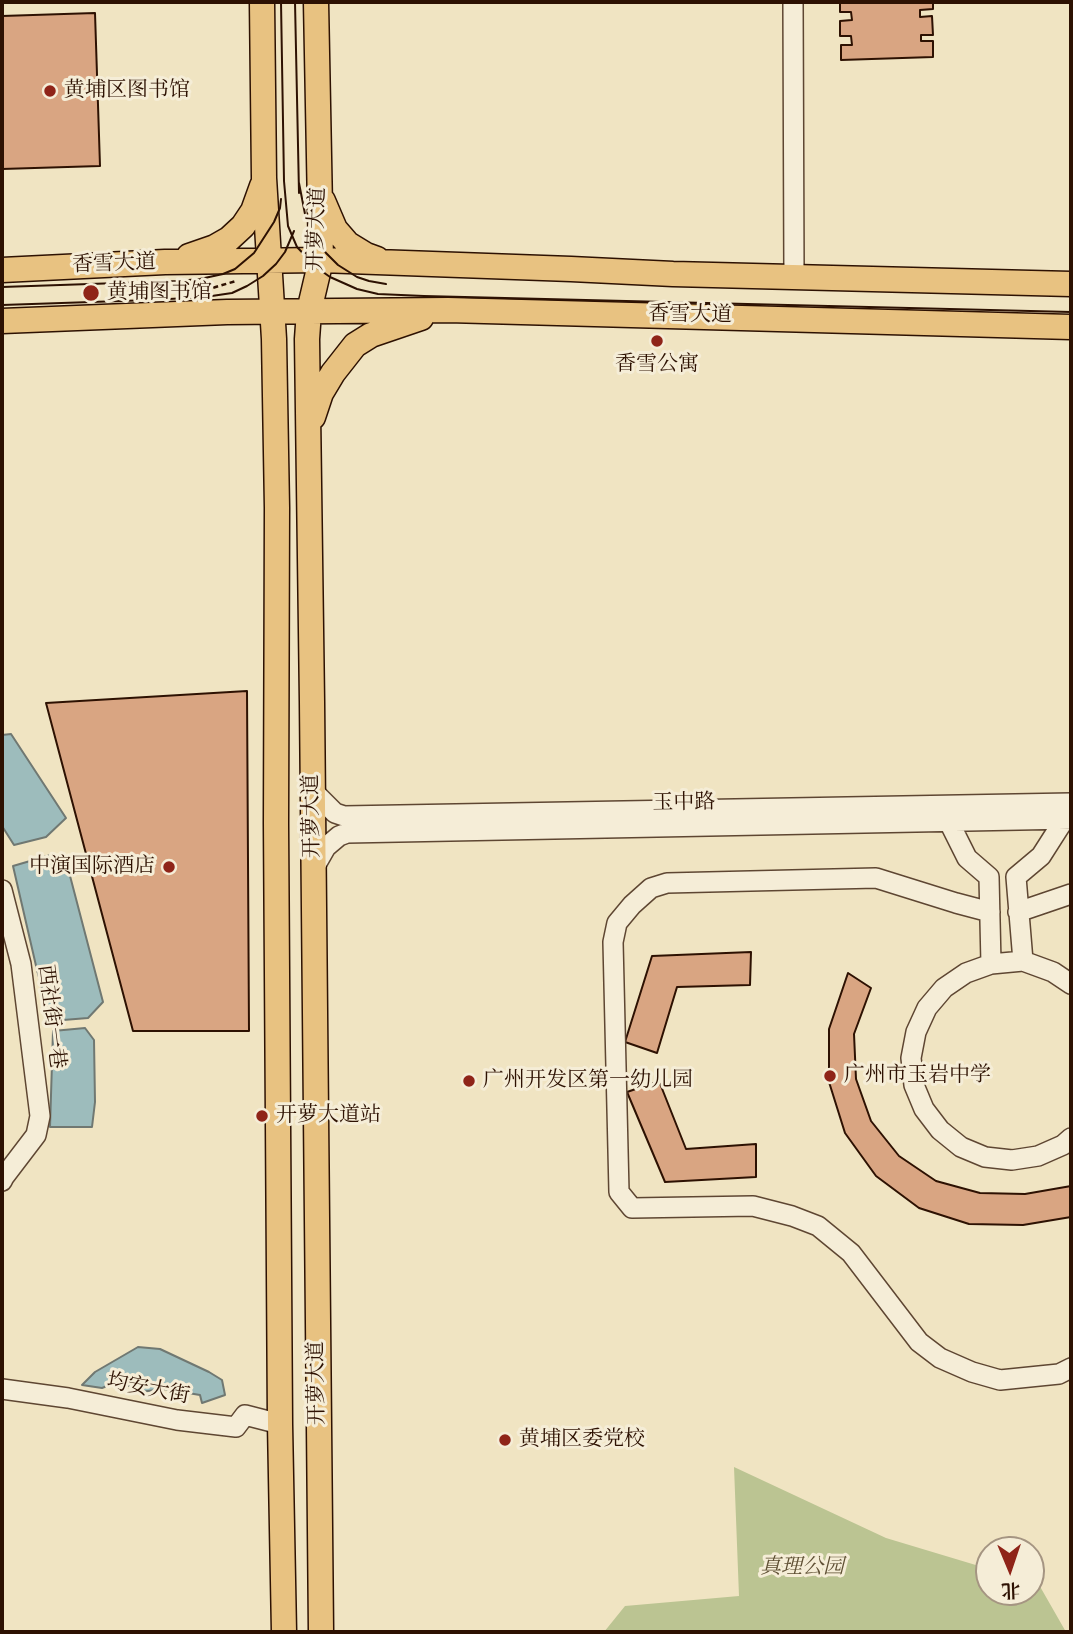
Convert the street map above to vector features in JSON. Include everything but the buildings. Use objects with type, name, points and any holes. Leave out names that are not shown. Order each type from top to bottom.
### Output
[{"type":"main road","name":"开萝大道","points":[[262,2],[264,178],[272,312],[276,489],[280,1424],[284,1632]]},
{"type":"main road","name":"开萝大道","points":[[316,2],[321,260],[309,311],[307,434],[321,1632]]},
{"type":"main road","points":[[165,262],[200,254],[229,239],[243,226],[253,211],[264,178]]},
{"type":"main road","points":[[320,192],[335,229],[348,244],[366,256],[387,263]]},
{"type":"main road","name":"香雪大道","points":[[2,270],[165,262],[321,260],[673,274],[1071,284]]},
{"type":"main road","points":[[307,434],[321,393],[355,345],[383,330],[448,310]]},
{"type":"main road","name":"香雪大道","points":[[272,312],[448,310],[1071,327]]},
{"type":"main road","points":[[2,321],[272,312]]},
{"type":"main road","points":[[276,489],[281,471],[288,468],[294,471],[309,491]]},
{"type":"street","points":[[793,2],[794,277]]},
{"type":"street","name":"玉中路","points":[[313,791],[335,813],[344,816],[1069,814]]},
{"type":"street","points":[[1023,961],[1016,877],[1041,856],[1069,814]]},
{"type":"street","name":"玉中路","points":[[314,868],[326,847],[347,833],[949,822],[1069,814]]},
{"type":"street","points":[[949,822],[967,858],[989,877],[991,964]]},
{"type":"street","points":[[990,912],[877,878],[667,883],[650,888],[617,923],[613,942],[619,1192],[632,1208],[753,1206],[818,1226],[851,1253],[919,1342],[940,1358],[972,1372],[1000,1380],[1059,1374],[1071,1368]]},
{"type":"street","name":"西社街一巷","points":[[2,890],[21,964],[40,1116],[36,1135],[2,1181]]},
{"type":"street","points":[[1018,912],[1071,894]]},
{"type":"street","points":[[1071,984],[1053,972],[1023,961],[991,964],[966,973],[944,988],[927,1008],[916,1032],[911,1058],[914,1085],[924,1109],[940,1130],[961,1147],[985,1157],[1012,1160],[1038,1156],[1071,1138]]},
{"type":"street","name":"均安大街","points":[[2,1389],[224,1426],[236,1427],[245,1415],[280,1424]]},
{"type":"path","points":[[137,291],[209,289],[239,280]]},
{"type":"green space","name":"真理公园","points":[[734,1467],[886,1538],[975,1565],[975,1606],[1045,1606],[1045,1595],[1066,1632],[604,1632],[625,1606],[739,1596]]},
{"type":"water","points":[[11,734],[66,818],[46,837],[14,845],[2,826],[2,735]]},
{"type":"water","points":[[54,854],[69,872],[103,1002],[88,1018],[51,1021],[13,866]]},
{"type":"water","points":[[85,1028],[94,1040],[95,1102],[92,1127],[50,1127],[53,1031]]},
{"type":"water","points":[[138,1347],[160,1349],[209,1372],[222,1380],[225,1395],[202,1403],[200,1395],[164,1389],[140,1392],[120,1381],[102,1388],[82,1385],[95,1372]]},
{"type":"tram line","points":[[281,2],[284,181],[288,226],[297,247],[316,267],[330,277],[357,289],[378,294],[424,296],[1071,312]]},
{"type":"tram line","points":[[295,2],[299,193]]},
{"type":"tram line","points":[[299,183],[305,214],[316,239],[326,253],[338,265],[357,277],[386,284]]},
{"type":"tram line","points":[[2,287],[177,281],[223,274],[235,269],[254,253],[274,222],[281,199]]},
{"type":"tram line","points":[[2,305],[151,300],[232,293],[263,276],[276,264],[285,252],[294,231]]},
{"type":"place","name":"黄埔区图书馆","points":[[50,91]]},
{"type":"place","name":"黄埔图书馆","points":[[91,293]]},
{"type":"place","name":"香雪公寓","points":[[657,341]]},
{"type":"place","name":"中演国际酒店","points":[[169,867]]},
{"type":"place","name":"广州市玉岩中学","points":[[830,1076]]},
{"type":"place","name":"广州开发区第一幼儿园","points":[[469,1081]]},
{"type":"place","name":"开萝大道站","points":[[262,1116]]},
{"type":"place","name":"黄埔区委党校","points":[[505,1440]]}]
